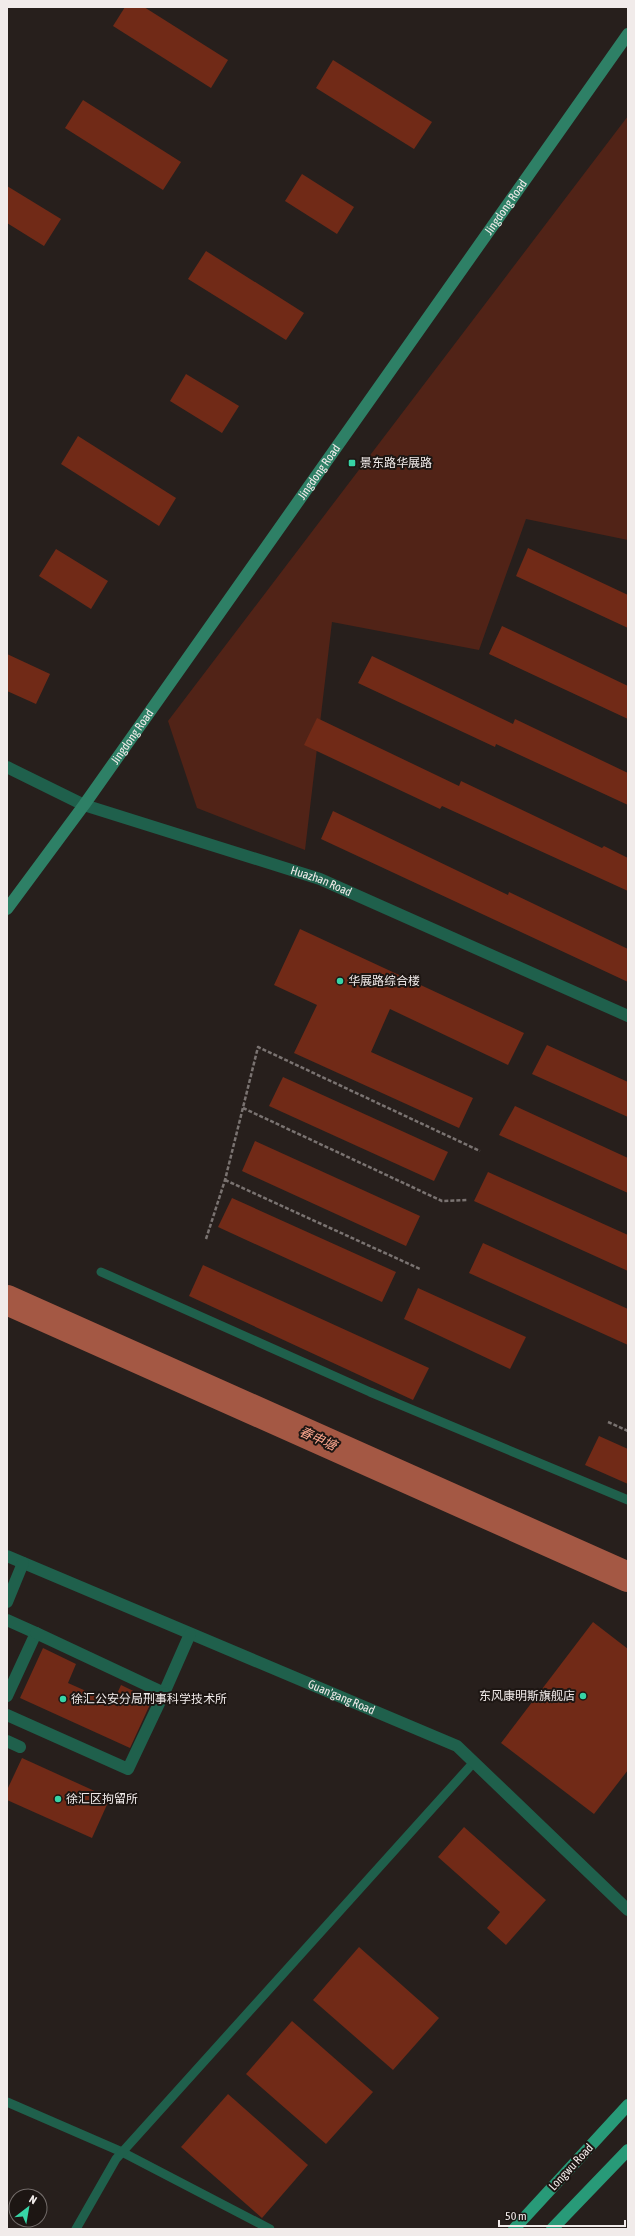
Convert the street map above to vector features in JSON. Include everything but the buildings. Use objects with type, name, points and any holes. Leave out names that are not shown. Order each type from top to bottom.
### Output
[{"type":"main road","name":"Longwu Road","points":[[514,2229],[628,2105]]},
{"type":"main road","points":[[552,2229],[628,2150]]},
{"type":"street","name":"Jingdong Road","points":[[7,909],[84,805],[628,34]]},
{"type":"street","name":"Huazhan Road","points":[[7,767],[84,805],[320,880],[628,1016]]},
{"type":"street","name":"Guan'gang Road","points":[[7,1556],[457,1746],[628,1910]]},
{"type":"street","points":[[7,1602],[23,1563]]},
{"type":"street","points":[[7,1620],[164,1694]]},
{"type":"street","points":[[7,1696],[36,1633]]},
{"type":"street","points":[[7,1715],[128,1769],[164,1694],[190,1634]]},
{"type":"street","points":[[7,1741],[20,1747]]},
{"type":"lane","points":[[101,1272],[370,1392],[628,1500]]},
{"type":"lane","points":[[76,2229],[116,2159],[474,1762]]},
{"type":"lane","points":[[7,2102],[122,2152],[270,2229]]},
{"type":"path","points":[[206,1239],[225,1180],[258,1047],[480,1150]]},
{"type":"path","points":[[243,1108],[442,1201],[468,1200]]},
{"type":"path","points":[[225,1180],[420,1269]]},
{"type":"path","points":[[608,1422],[628,1431]]},
{"type":"shaded area","points":[[628,116],[628,540],[526,519],[479,650],[332,622],[305,850],[197,808],[168,721]]},
{"type":"waterway","name":"春申塘","points":[[7,1300],[628,1577]]},
{"type":"place","name":"景东路华展路","points":[[352,463]]},
{"type":"place","name":"华展路综合楼","points":[[340,981]]},
{"type":"place","name":"东风康明斯旗舰店","points":[[583,1696]]},
{"type":"place","name":"徐汇公安分局刑事科学技术所","points":[[63,1699]]},
{"type":"place","name":"徐汇区拘留所","points":[[58,1799]]}]
